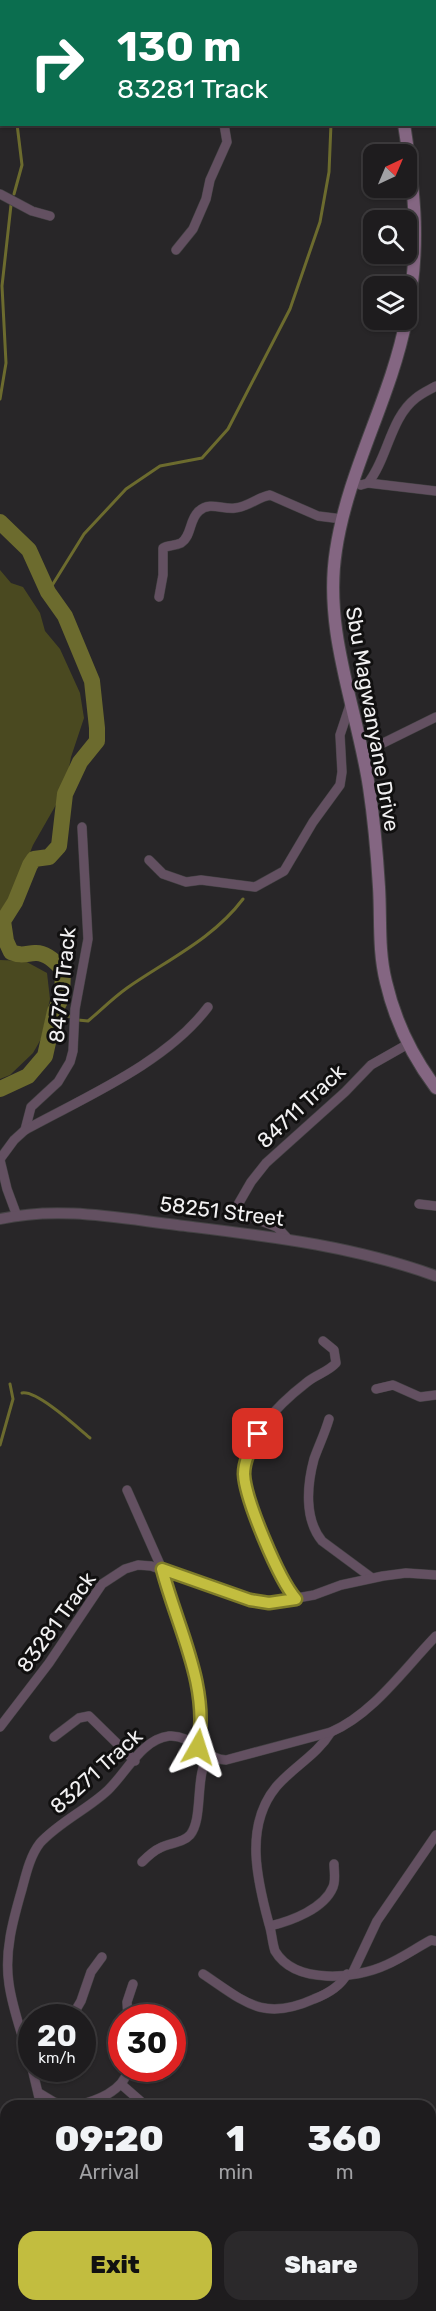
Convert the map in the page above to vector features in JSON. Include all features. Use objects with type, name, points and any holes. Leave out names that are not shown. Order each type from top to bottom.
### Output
[{"type":"main road","name":"Sbu Magwanyane Drive","points":[[405,126],[416,219],[413,276]]},
{"type":"main road","name":"Sbu Magwanyane Drive","points":[[403,330],[342,519],[335,552],[333,596],[338,644],[363,753],[372,811],[383,967],[395,1013],[408,1044],[436,1088]]},
{"type":"street","points":[[176,250],[193,229],[203,208],[213,172],[227,142],[224,126]]},
{"type":"street","points":[[0,194],[32,211],[50,216]]},
{"type":"street","points":[[368,483],[382,459],[401,416],[416,398],[436,386]]},
{"type":"street","points":[[353,482],[361,485],[368,483],[436,491]]},
{"type":"street","points":[[159,597],[163,575],[162,550],[168,545],[184,540],[189,534],[194,516],[204,508],[216,506],[235,508],[264,496],[277,497],[318,516],[342,519]]},
{"type":"street","points":[[149,860],[163,874],[186,882],[201,880],[255,887],[284,872],[313,822],[340,786],[342,772],[340,735],[351,702]]},
{"type":"street","points":[[363,753],[436,717]]},
{"type":"street","name":"84710 Track","points":[[25,1130],[32,1107],[58,1082],[70,1062],[73,1051],[76,1000],[88,939],[82,827]]},
{"type":"street","points":[[17,1216],[0,1160],[14,1140],[25,1130],[141,1066],[177,1040],[208,1007]]},
{"type":"street","name":"84711 Track","points":[[288,1239],[277,1227],[250,1219],[237,1211],[243,1194],[266,1163],[345,1092],[371,1065],[408,1044]]},
{"type":"street","points":[[419,1204],[436,1206]]},
{"type":"street","name":"58251 Street","points":[[0,1219],[17,1216],[85,1214],[288,1239],[356,1251],[436,1276]]},
{"type":"street","points":[[296,1599],[279,1573],[260,1527],[246,1486],[245,1467],[258,1434],[272,1413],[307,1382],[336,1363],[334,1350],[322,1341]]},
{"type":"street","points":[[376,1389],[393,1385],[420,1397],[436,1395]]},
{"type":"street","points":[[329,1419],[312,1472],[309,1496],[310,1518],[316,1534],[322,1541],[372,1578]]},
{"type":"street","points":[[127,1490],[162,1569],[201,1701],[198,1747]]},
{"type":"street","name":"83281 Track","points":[[0,1727],[30,1690],[108,1579],[125,1569],[145,1565],[162,1569],[250,1600],[269,1603],[296,1599],[372,1578],[406,1573],[436,1575]]},
{"type":"street","name":"83271 Track","points":[[18,2020],[9,1984],[7,1958],[15,1915],[31,1859],[44,1840],[105,1792],[149,1745],[163,1737],[184,1738],[219,1759],[238,1758],[331,1732],[346,1725],[361,1715],[436,1636]]},
{"type":"street","points":[[54,1737],[79,1718],[89,1716],[135,1761]]},
{"type":"street","points":[[331,1732],[312,1756],[276,1788],[259,1816],[256,1828],[256,1858],[261,1896],[275,1951],[284,1963],[315,1975],[350,1974],[386,1965],[431,1940],[436,1941]]},
{"type":"street","points":[[142,1862],[161,1847],[184,1839],[191,1834],[196,1820],[202,1767],[209,1754]]},
{"type":"street","points":[[203,1974],[248,2003],[269,2010],[288,2009],[320,1997],[339,1986],[350,1974],[377,1920],[436,1835]]},
{"type":"street","points":[[270,1926],[288,1921],[322,1902],[333,1886],[334,1864]]},
{"type":"street","points":[[79,2004],[91,1972],[102,1957]]},
{"type":"street","points":[[127,2004],[133,1984]]},
{"type":"street","name":"83271 Track","points":[[36,2082],[40,2100]]},
{"type":"street","points":[[93,2100],[122,2085],[123,2082]]},
{"type":"street","points":[[122,2085],[139,2100]]},
{"type":"street","points":[[39,2093],[51,2100]]},
{"type":"shaded area","points":[[0,570],[11,583],[23,587],[40,613],[45,631],[60,649],[80,693],[84,718],[71,757],[65,789],[33,845],[15,890],[0,917]]},
{"type":"shaded area","points":[[0,960],[25,961],[47,973],[50,999],[41,1039],[33,1053],[10,1075],[0,1079]]},
{"type":"waterway","points":[[14,194],[22,165],[17,126]]},
{"type":"waterway","points":[[48,592],[84,534],[126,489],[160,466],[202,458],[228,429],[290,309],[320,222],[329,172],[331,126]]},
{"type":"waterway","points":[[0,399],[6,363],[2,286],[11,205]]},
{"type":"waterway","points":[[0,522],[29,550],[48,592],[65,616],[92,681],[97,728],[97,741],[80,762],[65,794],[59,846],[49,857],[34,859],[15,902],[3,921],[6,941],[11,952],[43,954],[63,970],[62,997],[55,1011],[45,1056],[28,1076],[0,1089]]},
{"type":"waterway","points":[[78,1020],[88,1021],[127,988],[189,948],[218,926],[243,899]]},
{"type":"waterway","points":[[55,1011],[71,1017]]},
{"type":"waterway","points":[[0,1445],[13,1399],[10,1384]]},
{"type":"waterway","points":[[22,1393],[37,1397],[47,1403],[90,1438]]},
{"type":"route","points":[[198,1747],[201,1727],[199,1689],[162,1569],[250,1600],[269,1603],[296,1599],[279,1573],[246,1486],[245,1467],[258,1434]]}]
